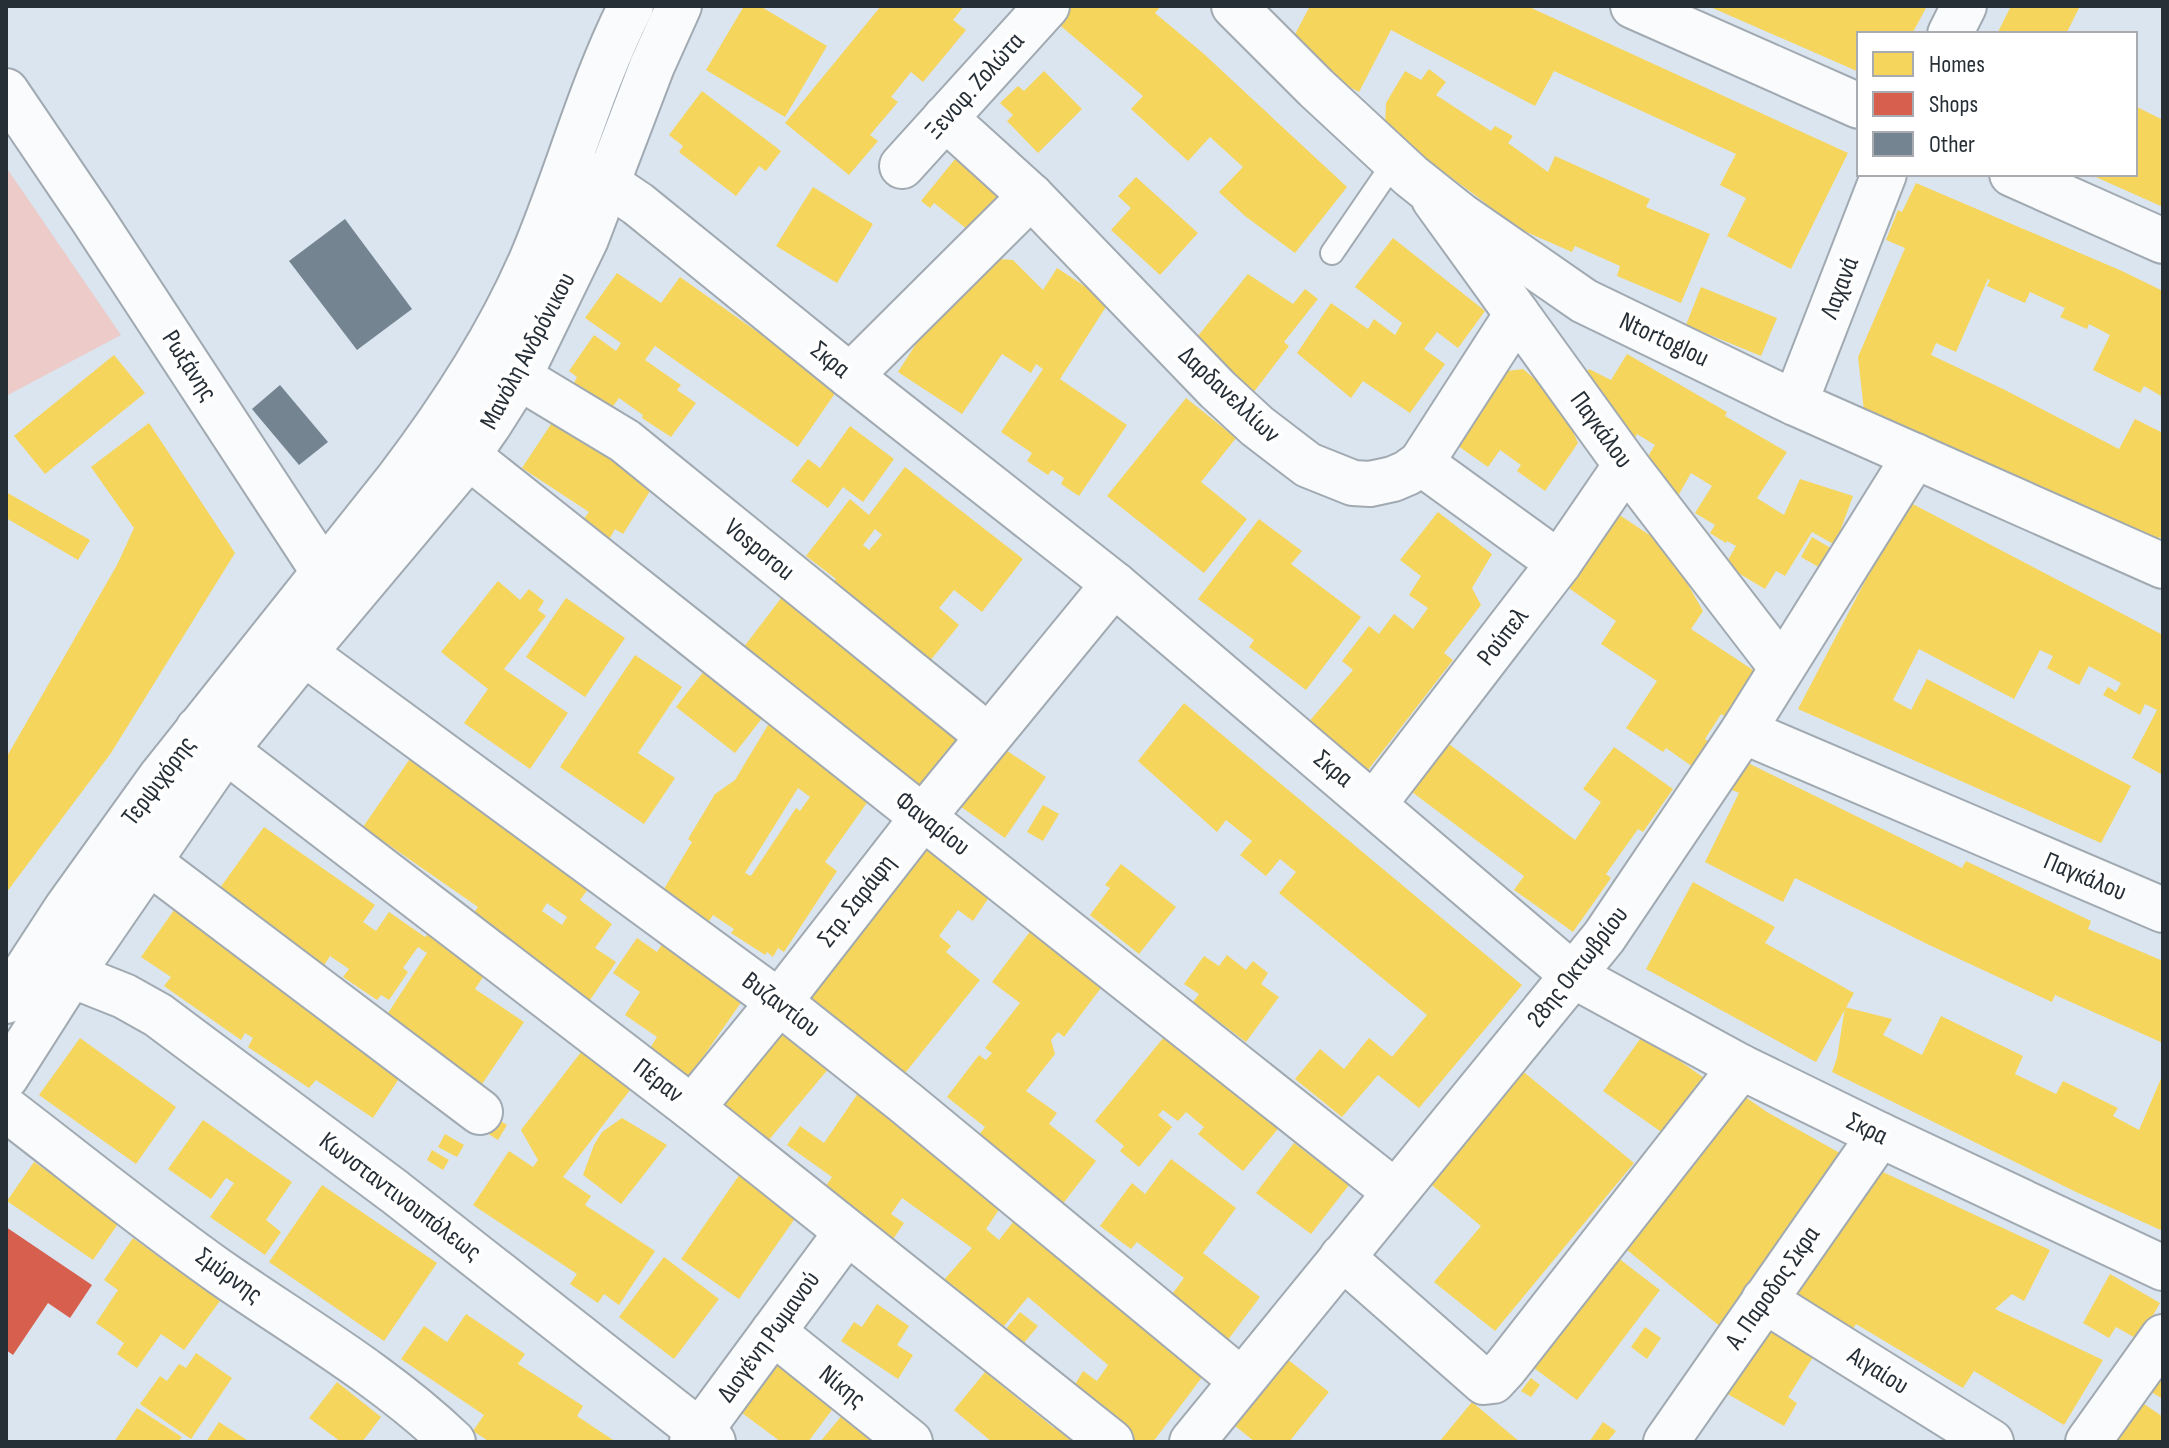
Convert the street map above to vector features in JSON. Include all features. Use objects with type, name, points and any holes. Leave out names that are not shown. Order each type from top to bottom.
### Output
[{"type":"street","name":"Μανόλη Ανδρόνικου","points":[[304,653],[468,456],[519,377],[586,239],[588,175],[602,73],[631,6]]},
{"type":"street","name":"Μανόλη Ανδρόνικου","points":[[323,571],[428,439],[492,337],[531,262],[588,175],[652,66],[679,6]]},
{"type":"street","name":"Ξενοφ. Ζολώτα","points":[[902,166],[1047,6]]},
{"type":"street","name":"Ntortoglou","points":[[1234,6],[1410,174],[1530,265],[1584,301],[1795,403],[2163,566]]},
{"type":"street","points":[[1633,6],[1857,105]]},
{"type":"street","points":[[1951,32],[1964,6]]},
{"type":"street","name":"Ρωξάνης","points":[[6,91],[323,571]]},
{"type":"street","name":"Δαρδανελλίων","points":[[945,118],[1031,196],[1217,389],[1257,426],[1308,465],[1353,483],[1370,484],[1393,479],[1421,463]]},
{"type":"street","name":"Παγκάλου","points":[[1410,174],[1517,314],[1626,465],[1782,668]]},
{"type":"street","name":"Σκρα","points":[[588,175],[638,204],[1114,584],[1574,976],[1741,1067],[2163,1268]]},
{"type":"street","name":"Λαχανά","points":[[1795,403],[1883,176]]},
{"type":"street","points":[[2017,176],[2163,241]]},
{"type":"street","points":[[850,376],[1031,196]]},
{"type":"street","points":[[1517,314],[1421,463],[1559,563]]},
{"type":"street","name":"Vosporou","points":[[519,377],[625,441],[988,736]]},
{"type":"street","name":"Φαναρίου","points":[[468,456],[1395,1192]]},
{"type":"street","name":"28ης Οκτωβρίου","points":[[1192,1442],[1574,976],[1628,903],[1743,731],[1915,456]]},
{"type":"street","name":"Ρούπελ","points":[[1374,804],[1559,563],[1626,465]]},
{"type":"street","points":[[304,653],[326,599],[323,571]]},
{"type":"street","name":"Τερψιχόρης","points":[[6,1077],[37,961],[149,862],[212,740],[323,571]]},
{"type":"street","name":"Στρ. Σαράφη","points":[[692,1108],[988,736],[1114,584]]},
{"type":"street","name":"Τερψιχόρης","points":[[6,1001],[37,961],[120,833],[304,653]]},
{"type":"street","name":"Βυζαντίου","points":[[304,653],[779,1002],[1241,1380]]},
{"type":"street","name":"Παγκάλου","points":[[1743,731],[2163,910]]},
{"type":"street","name":"Πέραν","points":[[212,740],[692,1108],[1111,1442]]},
{"type":"street","points":[[149,862],[480,1112]]},
{"type":"street","name":"Κωνσταντινουπόλεως","points":[[37,961],[124,996],[158,1015],[395,1192],[701,1438]]},
{"type":"street","points":[[1342,1257],[1484,1382],[1493,1381],[1741,1067]]},
{"type":"street","name":"Σμύρνης","points":[[6,1109],[220,1271],[405,1399],[453,1442]]},
{"type":"street","name":"Α. Παροδος Σκρα","points":[[1666,1442],[1880,1135]]},
{"type":"street","name":"Διογένη Ρωμανού","points":[[701,1438],[773,1332],[846,1233]]},
{"type":"street","name":"Αιγαίου","points":[[1764,1300],[1991,1442]]},
{"type":"street","name":"Νίκης","points":[[773,1332],[910,1442]]},
{"type":"street","points":[[2088,1442],[2163,1337]]},
{"type":"lane","points":[[1332,253],[1410,174]]},
{"type":"shaded area","points":[[6,167],[121,335],[6,396]]},
{"type":"building: Homes","points":[[744,6],[760,6],[827,46],[785,117],[706,70]]},
{"type":"building: Homes","points":[[881,6],[964,6],[953,20],[966,30],[923,82],[911,72],[891,97],[898,102],[870,135],[878,141],[849,175],[785,123]]},
{"type":"building: Homes","points":[[1069,6],[1161,6],[1155,13],[1204,54],[1347,187],[1295,253],[1245,216],[1219,192],[1243,167],[1210,137],[1188,161],[1131,109],[1143,96],[1055,21]]},
{"type":"building: Homes","points":[[1310,6],[1527,6],[1848,153],[1791,269],[1727,236],[1746,198],[1720,185],[1736,154],[1554,71],[1535,106],[1391,30],[1359,92],[1285,53]]},
{"type":"building: Homes","points":[[1708,6],[1927,6],[1913,32],[1857,32],[1857,71]]},
{"type":"building: Homes","points":[[2011,6],[2080,6],[2067,32],[1998,32]]},
{"type":"building: Homes","points":[[1429,69],[1446,82],[1436,95],[1491,131],[1495,126],[1513,136],[1508,143],[1548,172],[1555,156],[1650,199],[1646,207],[1710,234],[1681,303],[1617,276],[1620,266],[1575,246],[1572,252],[1522,230],[1520,235],[1487,209],[1489,206],[1475,195],[1385,129],[1386,103],[1405,71],[1421,80]]},
{"type":"building: Homes","points":[[1044,71],[1082,109],[1038,153],[1007,121],[1013,115],[1000,103],[1018,86],[1024,91]]},
{"type":"building: Homes","points":[[702,91],[781,151],[766,171],[759,166],[736,196],[679,152],[683,146],[669,135]]},
{"type":"building: Homes","points":[[2137,107],[2163,120],[2163,207],[2093,176],[2137,176]]},
{"type":"building: Homes","points":[[964,148],[1015,190],[977,237],[934,203],[930,208],[921,201]]},
{"type":"building: Homes","points":[[1136,177],[1198,233],[1160,275],[1111,230],[1131,208],[1118,196]]},
{"type":"building: Homes","points":[[1916,183],[2163,291],[2163,397],[2144,386],[2140,393],[2093,370],[2110,335],[2089,324],[2087,329],[2060,317],[2065,308],[2030,292],[2025,303],[1987,286],[1988,279],[1956,352],[1936,343],[1931,355],[2119,449],[2135,419],[2163,433],[2163,539],[2159,537],[2151,553],[1864,411],[1858,357],[1905,248],[1886,240],[1898,210],[1902,212]]},
{"type":"building: Homes","points":[[813,187],[873,224],[837,283],[776,246]]},
{"type":"building: Homes","points":[[1393,238],[1485,311],[1458,348],[1437,332],[1424,349],[1445,364],[1410,413],[1363,381],[1351,398],[1297,353],[1331,303],[1368,329],[1374,319],[1395,335],[1402,323],[1355,287]]},
{"type":"building: Homes","points":[[972,257],[1013,260],[1043,290],[1057,268],[1109,302],[1060,379],[1127,425],[1079,496],[1061,484],[1064,478],[1052,470],[1048,475],[1027,461],[1032,453],[1001,432],[1043,369],[1036,364],[1031,373],[1002,354],[962,414],[898,372]]},
{"type":"building: Homes","points":[[617,273],[661,303],[680,277],[838,389],[798,447],[655,346],[645,360],[681,385],[677,390],[696,403],[671,437],[619,398],[611,409],[574,383],[577,377],[569,371],[594,335],[616,351],[621,343],[585,318]]},
{"type":"building: Homes","points":[[1248,274],[1293,304],[1305,289],[1318,299],[1284,342],[1289,346],[1250,397],[1189,347]]},
{"type":"building: Homes","points":[[1701,287],[1777,318],[1761,356],[1686,325]]},
{"type":"building: Homes","points":[[1627,354],[1727,412],[1725,416],[1787,452],[1757,498],[1784,515],[1800,479],[1853,496],[1835,545],[1812,532],[1785,576],[1776,571],[1765,589],[1725,565],[1736,546],[1710,533],[1715,525],[1695,513],[1712,486],[1691,473],[1678,496],[1660,486],[1645,461],[1655,445],[1637,434],[1628,451],[1578,383],[1589,369],[1611,380]]},
{"type":"building: Homes","points":[[114,355],[145,393],[45,474],[14,436]]},
{"type":"building: Homes","points":[[1523,369],[1558,399],[1578,443],[1545,491],[1517,471],[1521,465],[1500,450],[1488,467],[1451,441],[1507,371]]},
{"type":"building: Homes","points":[[1186,398],[1236,438],[1201,482],[1247,519],[1204,573],[1107,496]]},
{"type":"building: Homes","points":[[561,409],[631,456],[622,469],[652,488],[623,534],[615,529],[610,538],[583,520],[589,512],[522,468]]},
{"type":"building: Homes","points":[[149,423],[235,553],[111,753],[6,893],[6,758],[117,565],[134,528],[91,467]]},
{"type":"building: Homes","points":[[850,426],[894,459],[863,502],[843,487],[828,508],[791,481],[808,459],[820,468]]},
{"type":"building: Homes","points":[[905,467],[1023,559],[982,612],[954,590],[939,608],[959,625],[921,672],[825,594],[836,579],[806,556],[850,499],[869,515]],"holes":[[[875,529],[882,535],[869,550],[863,545]]]},
{"type":"building: Homes","points":[[6,492],[90,540],[78,560],[6,518]]},
{"type":"building: Homes","points":[[1907,501],[2163,635],[2163,775],[2132,758],[2157,710],[2145,704],[2140,715],[2103,695],[2108,687],[2116,692],[2121,683],[2089,666],[2079,685],[2047,668],[2053,656],[2040,650],[2014,699],[1919,649],[1893,700],[1911,710],[1927,679],[2131,786],[2101,843],[1798,709]]},
{"type":"building: Homes","points":[[1612,510],[1666,546],[1703,611],[1691,629],[1756,672],[1726,717],[1721,714],[1705,739],[1709,742],[1693,767],[1666,748],[1663,752],[1626,728],[1657,681],[1601,644],[1616,621],[1563,584]]},
{"type":"building: Homes","points":[[1438,512],[1492,554],[1472,588],[1481,605],[1444,653],[1453,660],[1368,770],[1307,724],[1353,670],[1342,661],[1369,626],[1379,634],[1394,614],[1413,629],[1428,608],[1409,595],[1421,576],[1400,560]]},
{"type":"building: Homes","points":[[1259,519],[1302,551],[1291,564],[1361,617],[1306,690],[1249,647],[1254,640],[1198,599]]},
{"type":"building: Homes","points":[[1812,537],[1841,554],[1829,573],[1801,557]]},
{"type":"building: Homes","points":[[498,581],[520,600],[529,589],[544,601],[538,610],[546,616],[504,669],[568,713],[530,769],[464,723],[488,689],[441,652]]},
{"type":"building: Homes","points":[[788,589],[875,656],[867,666],[960,738],[918,791],[740,652]]},
{"type":"building: Homes","points":[[566,598],[625,638],[585,697],[526,657]]},
{"type":"building: Homes","points":[[635,655],[682,687],[638,753],[675,778],[644,824],[560,767]]},
{"type":"building: Homes","points":[[708,666],[767,712],[735,753],[676,707]]},
{"type":"building: Homes","points":[[1184,703],[1522,985],[1419,1108],[1378,1075],[1342,1117],[1295,1079],[1320,1049],[1344,1069],[1369,1038],[1392,1057],[1427,1015],[1279,893],[1296,872],[1280,859],[1266,876],[1240,855],[1252,841],[1226,820],[1217,832],[1138,761]]},
{"type":"building: Homes","points":[[771,720],[876,790],[825,862],[837,871],[784,952],[778,948],[773,957],[731,933],[734,929],[713,915],[700,936],[658,899],[692,842],[688,839],[715,794],[735,780]],"holes":[[[798,788],[810,797],[800,811],[796,808],[751,876],[745,873]]]},
{"type":"building: Homes","points":[[1440,737],[1575,840],[1601,802],[1583,789],[1614,747],[1673,789],[1643,832],[1638,829],[1606,874],[1611,878],[1573,932],[1514,890],[1524,876],[1404,786]]},
{"type":"building: Homes","points":[[997,744],[1046,777],[1005,838],[957,804]]},
{"type":"building: Homes","points":[[414,753],[591,885],[580,900],[612,924],[595,948],[616,962],[581,1013],[468,922],[478,907],[363,827]],"holes":[[[547,903],[567,917],[562,925],[542,911]]]},
{"type":"building: Homes","points":[[1744,761],[1962,868],[1966,861],[2091,921],[2088,929],[2163,961],[2163,1043],[2055,995],[2052,1002],[1795,878],[1783,902],[1705,862],[1739,793],[1730,789]]},
{"type":"building: Homes","points":[[1043,805],[1059,814],[1043,841],[1027,832]]},
{"type":"building: Homes","points":[[264,827],[375,905],[363,922],[376,931],[389,912],[425,937],[428,934],[487,971],[475,989],[524,1022],[476,1093],[381,1024],[427,953],[418,947],[403,968],[408,972],[389,1000],[381,995],[377,1000],[343,977],[349,969],[330,956],[323,967],[217,892]]},
{"type":"building: Homes","points":[[932,829],[996,887],[973,921],[958,910],[939,936],[951,946],[946,952],[980,980],[897,1083],[797,1006]]},
{"type":"building: Homes","points":[[1121,864],[1176,907],[1139,954],[1090,915],[1110,888],[1105,885]]},
{"type":"building: Homes","points":[[1693,882],[1775,927],[1765,943],[1854,993],[1816,1062],[1646,969]]},
{"type":"building: Homes","points":[[179,903],[410,1062],[373,1118],[316,1080],[309,1088],[248,1047],[253,1038],[245,1033],[241,1040],[164,986],[171,977],[141,957]]},
{"type":"building: Homes","points":[[1038,921],[1110,976],[1064,1037],[1058,1032],[1051,1040],[1055,1054],[1026,1091],[1057,1113],[1049,1124],[1096,1161],[1061,1206],[976,1139],[985,1127],[947,1097],[979,1055],[986,1060],[992,1053],[985,1048],[1020,1003],[992,982]]},
{"type":"building: Homes","points":[[637,938],[657,952],[666,938],[747,994],[689,1077],[649,1050],[657,1037],[625,1015],[640,992],[613,973]]},
{"type":"building: Homes","points":[[1227,955],[1246,970],[1253,961],[1268,973],[1261,984],[1279,997],[1246,1042],[1193,1002],[1199,994],[1184,984],[1204,956],[1219,966]]},
{"type":"building: Homes","points":[[1845,1007],[1892,1019],[1883,1035],[1922,1055],[1941,1016],[2023,1056],[2015,1074],[2056,1094],[2063,1081],[2118,1108],[2113,1116],[2139,1130],[2163,1074],[2163,1231],[2076,1192],[1832,1072]]},
{"type":"building: Homes","points":[[777,1014],[835,1061],[757,1154],[700,1106]]},
{"type":"building: Homes","points":[[1169,1031],[1282,1124],[1243,1171],[1198,1134],[1204,1127],[1186,1112],[1178,1121],[1163,1110],[1158,1115],[1172,1127],[1139,1167],[1120,1151],[1124,1146],[1095,1121]]},
{"type":"building: Homes","points":[[1643,1035],[1707,1080],[1667,1136],[1603,1091]]},
{"type":"building: Homes","points":[[80,1038],[176,1107],[136,1164],[39,1095]]},
{"type":"building: Homes","points":[[588,1043],[637,1081],[563,1177],[591,1196],[585,1205],[655,1251],[619,1305],[604,1294],[598,1303],[570,1284],[577,1274],[473,1205],[509,1151],[533,1167],[538,1160],[521,1130]]},
{"type":"building: Homes","points":[[1514,1064],[1634,1163],[1495,1331],[1434,1282],[1481,1226],[1421,1176]]},
{"type":"building: Homes","points":[[863,1086],[1006,1199],[986,1229],[999,1240],[1017,1217],[1076,1272],[1203,1376],[1153,1442],[1119,1442],[1067,1398],[1083,1371],[1097,1381],[1108,1365],[1028,1297],[990,1343],[936,1289],[972,1248],[902,1198],[891,1214],[904,1223],[887,1248],[816,1200],[832,1177],[787,1145],[800,1126],[824,1143]]},
{"type":"building: Homes","points":[[1738,1092],[1854,1161],[1722,1328],[1615,1240]]},
{"type":"building: Homes","points":[[488,1113],[507,1125],[498,1140],[479,1128]]},
{"type":"building: Homes","points":[[622,1118],[667,1145],[621,1204],[583,1175],[602,1132]]},
{"type":"building: Homes","points":[[203,1120],[292,1182],[266,1220],[281,1232],[265,1255],[210,1217],[234,1183],[226,1178],[211,1199],[168,1169]]},
{"type":"building: Homes","points":[[445,1134],[464,1145],[457,1157],[438,1147]]},
{"type":"building: Homes","points":[[1294,1143],[1349,1185],[1311,1234],[1256,1193]]},
{"type":"building: Homes","points":[[432,1150],[449,1160],[443,1170],[427,1160]]},
{"type":"building: Homes","points":[[1171,1159],[1236,1208],[1203,1253],[1260,1297],[1221,1349],[1164,1305],[1184,1278],[1137,1242],[1131,1249],[1100,1226],[1132,1183],[1145,1194]]},
{"type":"building: Homes","points":[[34,1162],[120,1221],[93,1260],[7,1201]]},
{"type":"building: Homes","points":[[1870,1166],[2050,1250],[2024,1301],[2012,1294],[1995,1309],[2103,1360],[2064,1425],[1974,1371],[1963,1388],[1856,1324],[1853,1329],[1791,1292]]},
{"type":"building: Homes","points":[[740,1174],[798,1214],[739,1299],[681,1259]]},
{"type":"building: Homes","points":[[322,1185],[437,1263],[384,1341],[269,1262]]},
{"type":"building: Homes","points":[[133,1238],[220,1301],[184,1350],[161,1334],[137,1368],[117,1354],[124,1343],[96,1323],[118,1290],[104,1280]]},
{"type":"building: Homes","points":[[1609,1251],[1660,1290],[1577,1400],[1526,1362]]},
{"type":"building: Homes","points":[[664,1257],[719,1299],[674,1359],[619,1317]]},
{"type":"building: Homes","points":[[2110,1274],[2160,1303],[2139,1340],[2116,1327],[2109,1338],[2083,1323]]},
{"type":"building: Homes","points":[[877,1304],[909,1326],[897,1345],[913,1355],[898,1379],[841,1341],[854,1322],[862,1327]]},
{"type":"building: Homes","points":[[1020,1312],[1038,1326],[1014,1355],[996,1341]]},
{"type":"building: Homes","points":[[466,1314],[525,1354],[518,1364],[583,1406],[577,1416],[616,1442],[490,1442],[473,1431],[484,1415],[401,1359],[424,1326],[447,1342]]},
{"type":"building: Homes","points":[[1645,1327],[1661,1338],[1647,1359],[1631,1347]]},
{"type":"building: Homes","points":[[1776,1327],[1818,1349],[1788,1397],[1797,1403],[1784,1426],[1717,1388],[1750,1339]]},
{"type":"building: Homes","points":[[196,1353],[232,1378],[191,1439],[140,1404],[160,1376],[167,1381],[179,1364],[186,1368]]},
{"type":"building: Homes","points":[[787,1353],[843,1395],[808,1442],[781,1442],[742,1413]]},
{"type":"building: Homes","points":[[1282,1355],[1329,1392],[1289,1442],[1255,1442],[1229,1421]]},
{"type":"building: Homes","points":[[2163,1363],[2163,1399],[2146,1389]]},
{"type":"building: Homes","points":[[985,1372],[1054,1428],[1059,1421],[1084,1442],[992,1442],[954,1410]]},
{"type":"building: Homes","points":[[1531,1378],[1540,1385],[1531,1397],[1521,1391]]},
{"type":"building: Homes","points":[[337,1382],[381,1417],[362,1442],[341,1442],[309,1418]]},
{"type":"building: Homes","points":[[2131,1395],[2163,1417],[2163,1442],[2100,1442]]},
{"type":"building: Homes","points":[[1472,1402],[1520,1442],[1439,1442]]},
{"type":"building: Homes","points":[[137,1408],[182,1437],[178,1442],[114,1442]]},
{"type":"building: Homes","points":[[848,1408],[888,1442],[820,1442]]},
{"type":"building: Homes","points":[[219,1422],[250,1442],[206,1442]]},
{"type":"building: Homes","points":[[1603,1422],[1616,1431],[1607,1442],[1589,1442]]},
{"type":"building: Shops","points":[[6,1227],[92,1285],[70,1318],[48,1303],[13,1355],[6,1350]]},
{"type":"building: Other","points":[[345,219],[412,309],[357,350],[289,261]]},
{"type":"building: Other","points":[[280,385],[328,442],[299,465],[252,409]]}]
